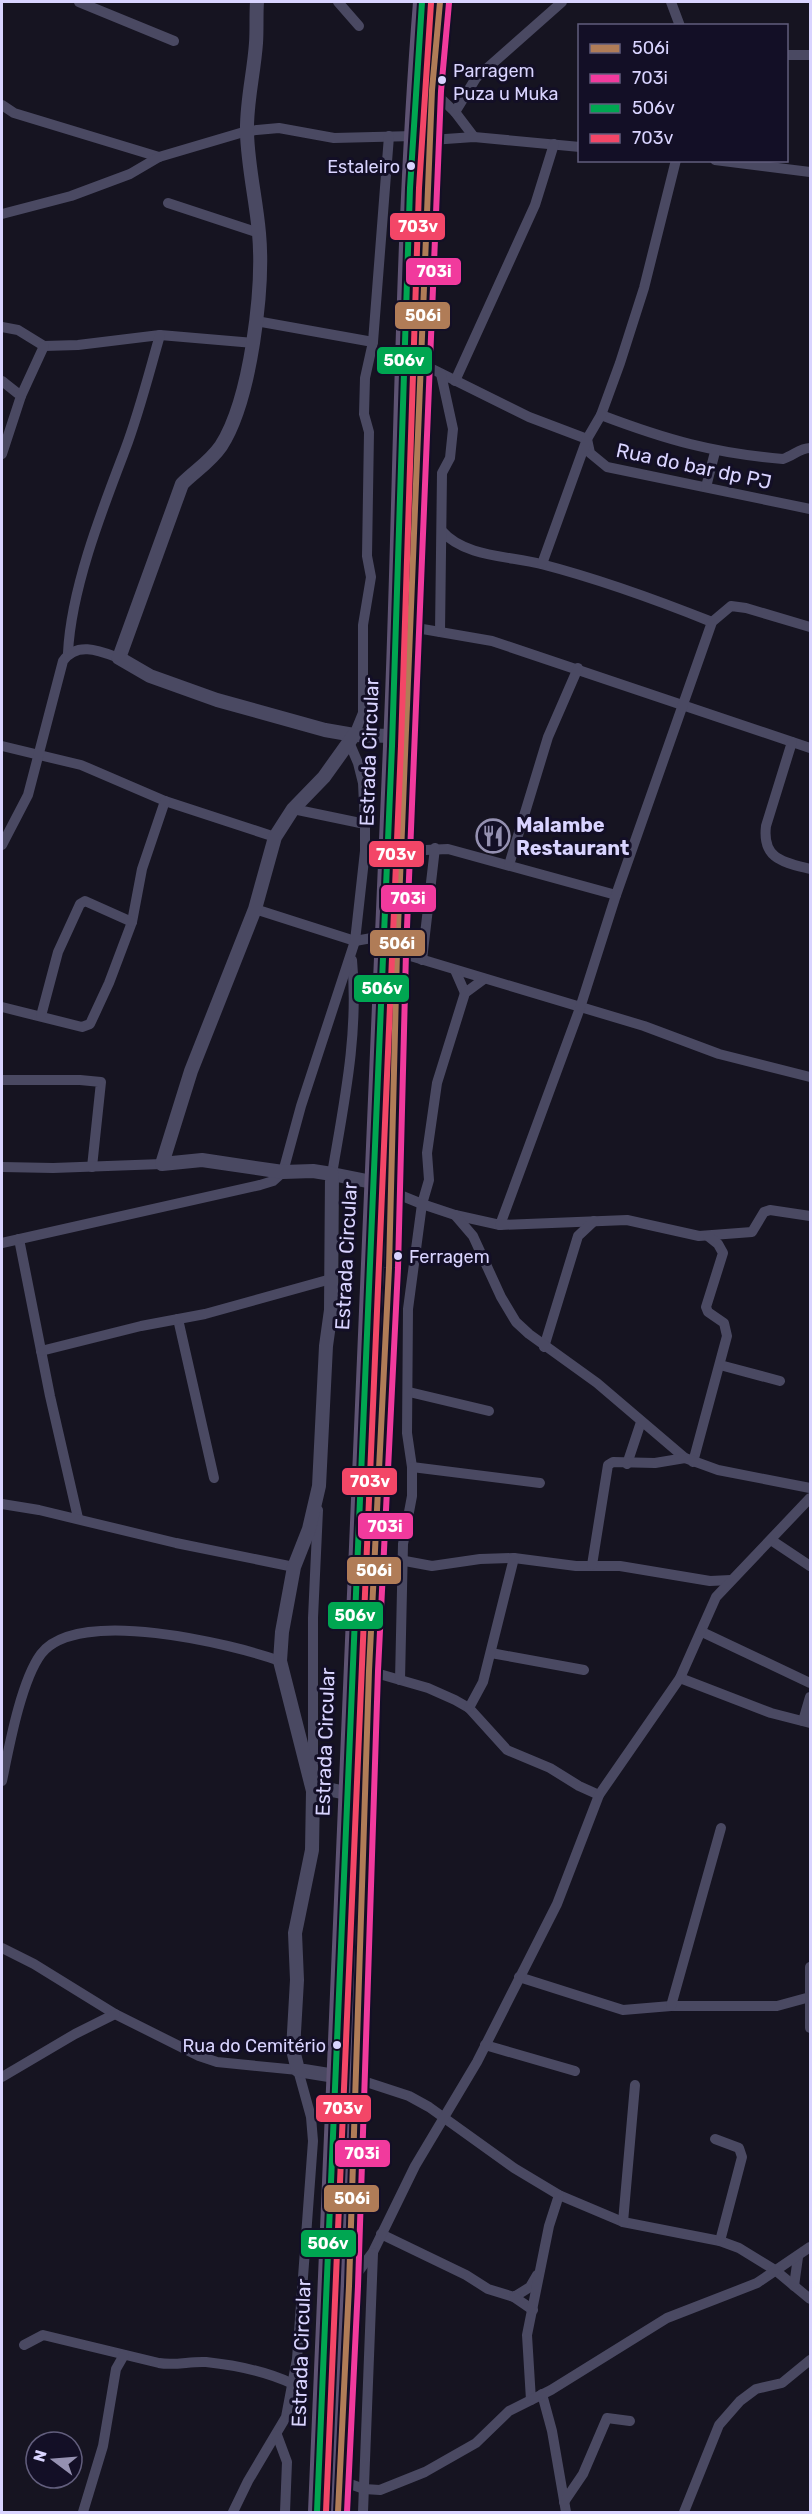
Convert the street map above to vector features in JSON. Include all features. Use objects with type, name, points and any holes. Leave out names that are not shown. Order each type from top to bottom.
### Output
[{"type":"main road","name":"Estrada Circular","points":[[338,2512],[349,2286],[369,1671],[389,1268],[397,952],[422,364],[422,2]]},
{"type":"main road","name":"Estrada Circular","points":[[317,2512],[392,736],[422,138],[432,90],[440,2]]},
{"type":"street","points":[[79,2],[174,41]]},
{"type":"street","points":[[119,658],[182,484],[203,468],[221,445],[235,417],[254,343],[260,282],[259,233],[250,176],[247,131],[256,43],[257,2]]},
{"type":"street","points":[[338,2],[359,26]]},
{"type":"street","points":[[455,112],[476,78],[562,2]]},
{"type":"street","points":[[671,2],[679,24]]},
{"type":"street","points":[[788,55],[810,55]]},
{"type":"street","points":[[432,90],[455,112],[474,137]]},
{"type":"street","points":[[2,105],[14,113],[159,157]]},
{"type":"street","points":[[2,214],[99,187],[141,169],[159,157],[247,131],[279,128],[334,138],[474,137],[578,147]]},
{"type":"street","points":[[162,1164],[191,1071],[255,909],[276,837],[293,809],[324,777],[352,739],[363,713],[363,625],[371,577],[367,556],[369,432],[364,414],[365,378],[374,342],[388,136]]},
{"type":"street","points":[[455,381],[535,205],[554,144]]},
{"type":"street","points":[[542,564],[587,439],[601,415],[644,288],[676,162]]},
{"type":"street","points":[[731,162],[810,172]]},
{"type":"street","points":[[168,203],[259,233]]},
{"type":"street","points":[[256,321],[374,342]]},
{"type":"street","points":[[2,327],[18,330],[44,346],[78,345],[160,335],[254,343]]},
{"type":"street","points":[[2,845],[28,795],[58,674],[68,653],[69,633],[98,522],[130,434],[160,335]]},
{"type":"street","points":[[2,454],[21,396],[44,346]]},
{"type":"street","points":[[422,364],[529,417],[587,439]]},
{"type":"street","points":[[440,632],[442,473],[450,458],[453,429],[441,374]]},
{"type":"street","points":[[2,381],[21,396]]},
{"type":"street","points":[[601,415],[665,439],[715,452],[783,459],[792,457],[804,448],[810,448]]},
{"type":"street","name":"Rua do bar dp PJ","points":[[587,439],[590,453],[607,466],[810,509]]},
{"type":"street","points":[[706,487],[715,452]]},
{"type":"street","points":[[442,531],[450,541],[491,554],[542,564],[712,622]]},
{"type":"street","points":[[441,549],[450,541]]},
{"type":"street","points":[[500,1225],[580,1008],[616,895],[712,622],[731,606],[746,608],[810,627]]},
{"type":"street","points":[[411,627],[492,641],[578,668],[810,748]]},
{"type":"street","points":[[68,653],[82,648],[98,650],[119,658],[150,676],[217,700],[352,739],[392,736]]},
{"type":"street","points":[[509,865],[548,737],[578,668]]},
{"type":"street","points":[[2,1243],[260,1185],[273,1181],[283,1172],[310,1076],[356,941],[365,824],[363,783],[352,739]]},
{"type":"street","points":[[792,742],[765,826],[764,840],[772,853],[786,862],[810,869]]},
{"type":"street","points":[[2,746],[106,774],[165,801],[276,837]]},
{"type":"street","points":[[2,1007],[82,1027],[90,1024],[110,983],[132,922],[142,869],[165,801]]},
{"type":"street","points":[[293,809],[365,824]]},
{"type":"street","points":[[422,960],[435,848]]},
{"type":"street","points":[[403,851],[448,849],[616,895]]},
{"type":"street","points":[[41,1016],[58,952],[80,904],[85,901],[132,922]]},
{"type":"street","points":[[255,909],[356,941],[383,936]]},
{"type":"street","points":[[397,952],[644,1026],[719,1054],[810,1077]]},
{"type":"street","points":[[233,2512],[248,2481],[286,2417],[297,2359],[313,2142],[311,2117],[293,2050],[297,1980],[295,1933],[312,1850],[313,1618],[332,1280],[332,1174],[350,1069],[355,1015],[351,956]]},
{"type":"street","points":[[454,970],[465,993]]},
{"type":"street","points":[[400,1680],[403,1642],[400,1608],[405,1562],[403,1544],[412,1496],[412,1467],[407,1432],[409,1299],[422,1204],[429,1180],[427,1153],[433,1099],[465,993],[484,979]]},
{"type":"street","points":[[2,1080],[80,1080],[101,1083],[92,1167]]},
{"type":"street","points":[[2,1167],[92,1167],[202,1160],[283,1172],[313,1171],[372,1182]]},
{"type":"street","points":[[390,1191],[455,1215],[500,1225],[627,1220],[680,1233],[708,1236],[752,1232],[764,1212],[770,1210],[810,1216]]},
{"type":"street","points":[[455,1215],[473,1236],[516,1322],[544,1347],[597,1383],[640,1422],[689,1460],[717,1470],[810,1488]]},
{"type":"street","points":[[544,1347],[578,1236],[594,1221]]},
{"type":"street","points":[[689,1460],[720,1365],[727,1328],[708,1312],[706,1307],[728,1235]]},
{"type":"street","points":[[708,1236],[718,1244],[723,1253]]},
{"type":"street","points":[[19,1239],[78,1518]]},
{"type":"street","points":[[41,1351],[282,1295],[332,1280]]},
{"type":"street","points":[[178,1319],[214,1478]]},
{"type":"street","points":[[720,1365],[780,1381]]},
{"type":"street","points":[[409,1392],[489,1412]]},
{"type":"street","points":[[627,1464],[640,1422]]},
{"type":"street","points":[[592,1565],[608,1465],[613,1462],[627,1464],[689,1460]]},
{"type":"street","points":[[412,1467],[540,1483]]},
{"type":"street","points":[[313,1786],[280,1661],[282,1632],[294,1567],[309,1528],[319,1486]]},
{"type":"street","points":[[349,2286],[373,2252],[415,2166],[485,2045],[557,1904],[599,1795],[680,1678],[716,1597],[810,1498]]},
{"type":"street","points":[[2,1504],[78,1518],[176,1543],[294,1567]]},
{"type":"street","points":[[771,1540],[810,1566]]},
{"type":"street","points":[[405,1562],[432,1566],[514,1558],[576,1566],[620,1566],[710,1581],[731,1580]]},
{"type":"street","points":[[469,1708],[483,1682],[514,1558]]},
{"type":"street","points":[[710,1581],[716,1597]]},
{"type":"street","points":[[2,1780],[10,1742],[34,1666],[42,1653],[60,1639],[125,1629],[157,1632],[280,1661]]},
{"type":"street","points":[[702,1632],[810,1683]]},
{"type":"street","points":[[491,1653],[584,1670]]},
{"type":"street","points":[[369,1671],[428,1688],[469,1708],[507,1750],[550,1768],[599,1795]]},
{"type":"street","points":[[680,1678],[771,1713],[807,1722],[810,1697]]},
{"type":"street","points":[[313,1786],[346,1793]]},
{"type":"street","points":[[671,2006],[721,1828]]},
{"type":"street","points":[[2,1948],[34,1964],[164,2041],[208,2059],[335,2076]]},
{"type":"street","points":[[810,1967],[810,2028]]},
{"type":"street","points":[[519,1977],[613,2008],[777,2006],[810,1998]]},
{"type":"street","points":[[2,2077],[75,2034],[115,2014]]},
{"type":"street","points":[[485,2045],[575,2072]]},
{"type":"street","points":[[354,2078],[409,2096],[514,2168],[559,2195],[623,2222],[720,2241],[739,2248],[775,2270],[810,2299]]},
{"type":"street","points":[[623,2222],[635,2085]]},
{"type":"street","points":[[714,2139],[739,2148],[742,2157],[720,2241]]},
{"type":"street","points":[[531,2400],[526,2344],[549,2226],[559,2195]]},
{"type":"street","points":[[381,2234],[466,2275],[488,2289],[514,2297],[533,2310]]},
{"type":"street","points":[[339,2480],[364,2489],[380,2490],[425,2472],[476,2443],[509,2411],[542,2394],[667,2318],[757,2283],[810,2247]]},
{"type":"street","points":[[363,2512],[373,2252]]},
{"type":"street","points":[[794,2286],[798,2257]]},
{"type":"street","points":[[514,2297],[530,2287],[542,2267]]},
{"type":"street","points":[[24,2345],[43,2335],[174,2366],[205,2362],[268,2375],[293,2384]]},
{"type":"street","points":[[83,2512],[103,2446],[116,2369],[124,2355]]},
{"type":"street","points":[[684,2512],[719,2426],[740,2401],[756,2389],[782,2383],[810,2360]]},
{"type":"street","points":[[542,2394],[552,2431],[565,2507]]},
{"type":"street","points":[[565,2507],[583,2474],[607,2418],[630,2421]]},
{"type":"street","points":[[277,2435],[287,2462],[285,2512]]},
{"type":"transit line","name":"506v","points":[[317,2512],[392,746],[410,188],[422,2]]},
{"type":"transit line","name":"506i","points":[[338,2512],[349,2286],[369,1671],[389,1268],[397,952],[432,90],[440,2]]},
{"type":"transit line","name":"703v","points":[[326,2512],[401,746],[419,188],[431,3]]},
{"type":"transit line","name":"703i","points":[[347,2512],[358,2286],[378,1671],[398,1268],[406,952],[441,91],[449,3]]},
{"type":"place","name":"Parragem Puza u Muka","points":[[442,80]]},
{"type":"place","name":"Estaleiro","points":[[411,166]]},
{"type":"place","name":"Malambe Restaurant","points":[[493,836]]},
{"type":"place","name":"Ferragem","points":[[398,1256]]},
{"type":"place","name":"Rua do Cemitério","points":[[337,2045]]}]
